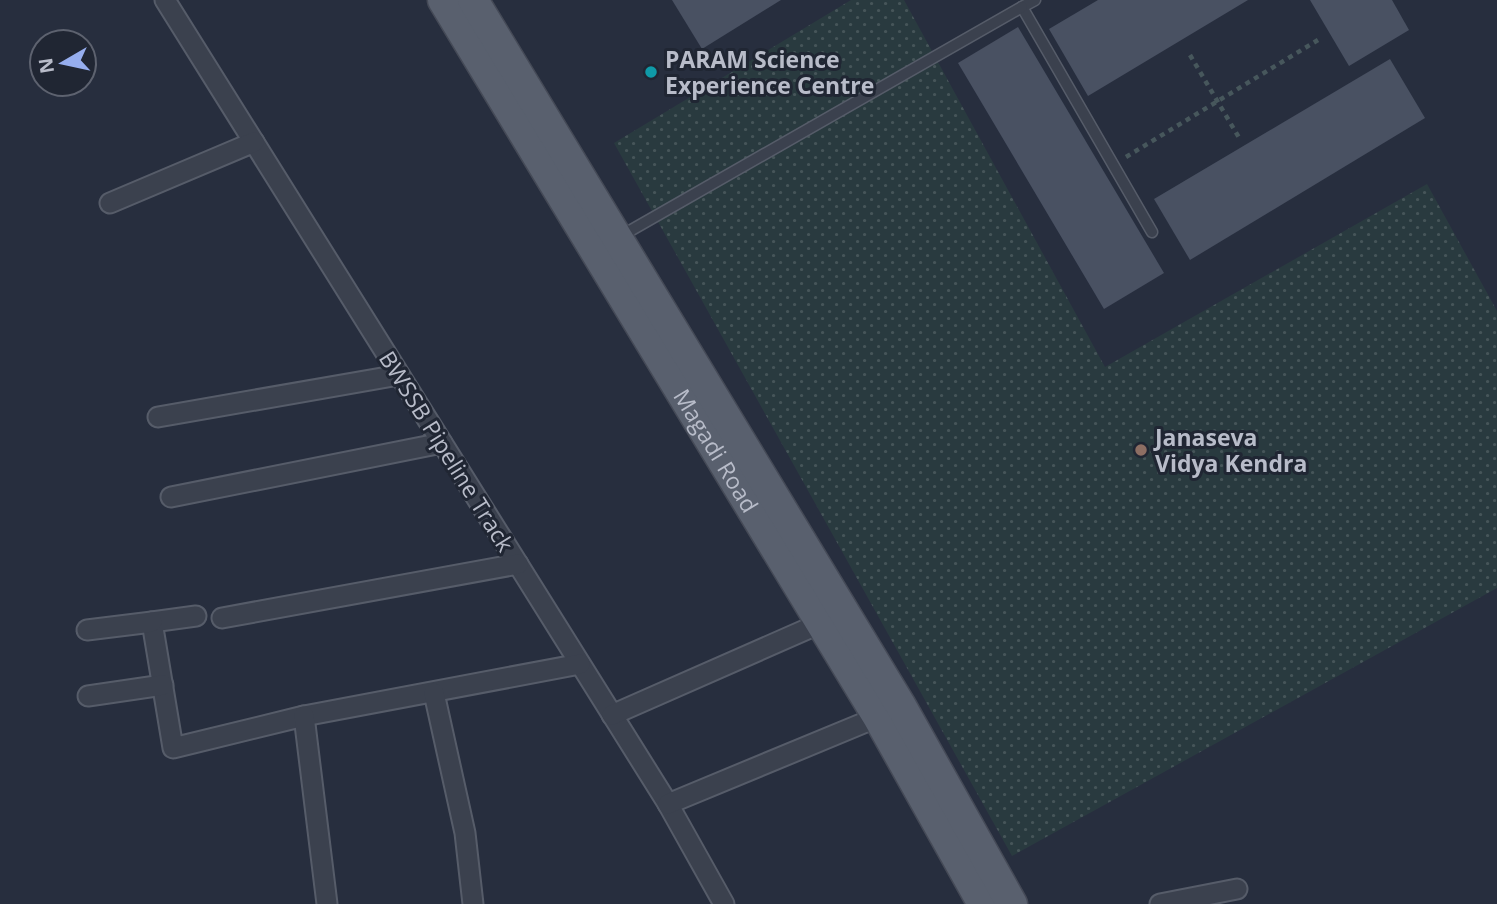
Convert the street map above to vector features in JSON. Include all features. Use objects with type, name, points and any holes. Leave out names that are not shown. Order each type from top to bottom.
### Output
[{"type":"main road","name":"Magadi Road","points":[[443,0],[878,717],[983,904]]},
{"type":"main road","name":"Magadi Road","points":[[473,0],[901,706],[1012,904]]},
{"type":"street","name":"BWSSB Pipeline Track","points":[[165,0],[668,804],[724,904]]},
{"type":"street","points":[[110,203],[254,142]]},
{"type":"street","points":[[158,417],[399,375]]},
{"type":"street","points":[[171,497],[442,443]]},
{"type":"street","points":[[222,618],[518,564]]},
{"type":"street","points":[[87,630],[196,616]]},
{"type":"street","points":[[152,622],[173,748],[304,716],[580,664]]},
{"type":"street","points":[[612,715],[821,623]]},
{"type":"street","points":[[88,696],[163,685]]},
{"type":"street","points":[[433,693],[465,834],[473,904]]},
{"type":"street","points":[[304,716],[327,904]]},
{"type":"street","points":[[668,804],[878,717]]},
{"type":"street","points":[[1160,904],[1237,889]]},
{"type":"lane","points":[[617,238],[1035,0]]},
{"type":"lane","points":[[1022,8],[1152,232]]},
{"type":"path","points":[[1113,165],[1318,40]]},
{"type":"path","points":[[1190,55],[1241,141]]},
{"type":"shaded area","name":"Janaseva Vidya Kendra","points":[[851,0],[904,0],[1105,367],[1427,184],[1497,311],[1497,588],[1012,856],[614,143]]},
{"type":"building","points":[[672,0],[781,0],[702,49]]},
{"type":"building","points":[[1098,0],[1248,0],[1088,96],[1049,29]]},
{"type":"building","points":[[1310,0],[1392,0],[1409,30],[1349,66]]},
{"type":"building","points":[[1018,27],[1164,273],[1104,309],[958,63]]},
{"type":"building","points":[[1390,59],[1425,118],[1190,260],[1154,199]]},
{"type":"place","name":"PARAM Science Experience Centre","points":[[651,72]]},
{"type":"place","name":"Janaseva Vidya Kendra","points":[[1141,450]]}]
